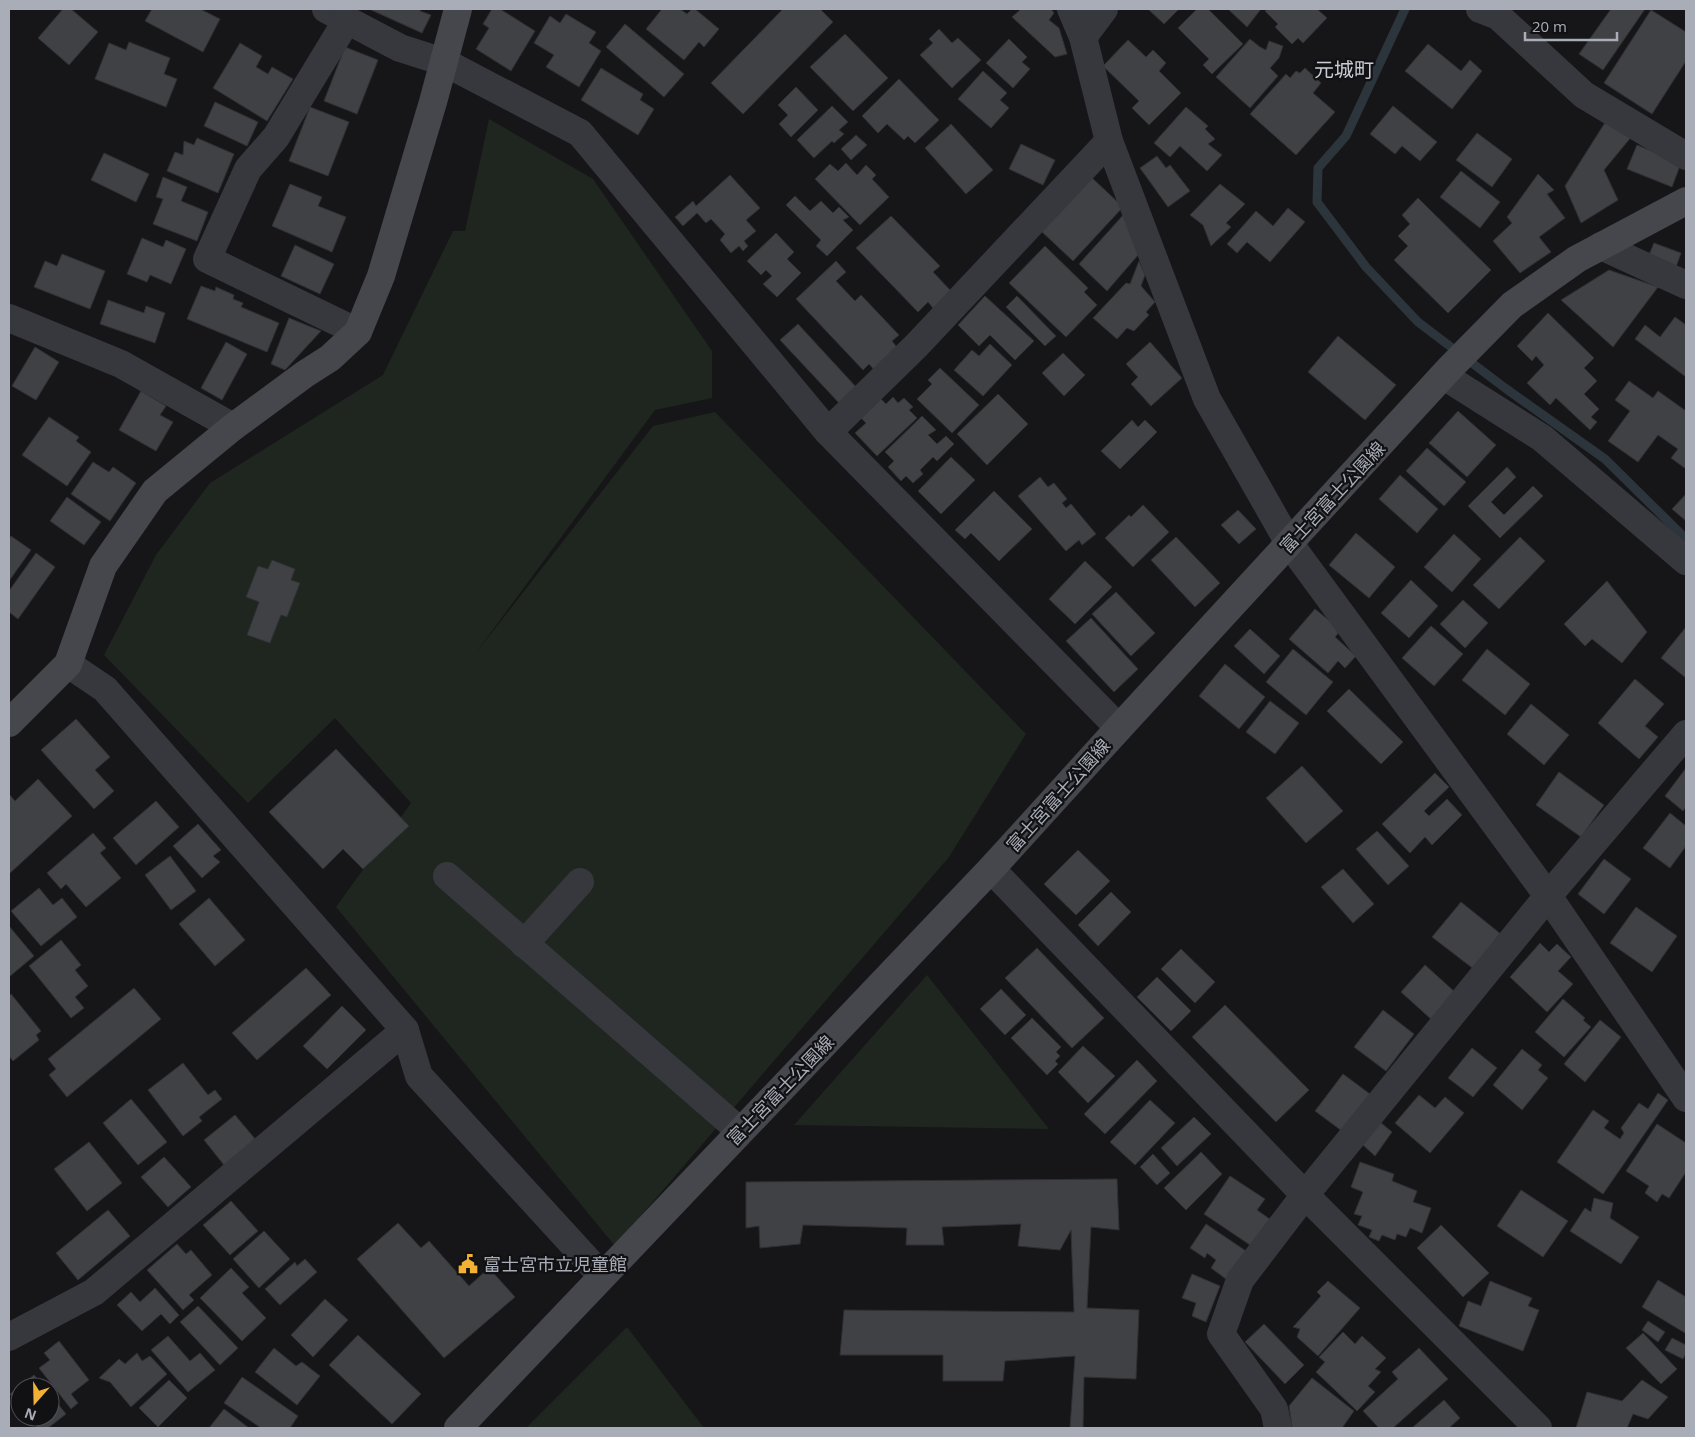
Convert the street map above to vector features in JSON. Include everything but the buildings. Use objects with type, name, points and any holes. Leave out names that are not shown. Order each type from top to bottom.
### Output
[{"type":"main road","points":[[9,723],[68,664],[103,566],[155,491],[233,427],[330,358],[358,332],[381,276],[458,9]]},
{"type":"main road","name":"富士宮富士公園線","points":[[458,1428],[991,869],[1289,543],[1447,372],[1512,305],[1577,259],[1686,201]]},
{"type":"street","points":[[1071,9],[1083,37],[1109,141],[1207,399],[1289,543],[1548,896],[1686,1098]]},
{"type":"street","points":[[1083,37],[1104,9]]},
{"type":"street","points":[[1480,9],[1498,16],[1584,95],[1686,156]]},
{"type":"street","points":[[358,332],[207,259],[248,169],[276,138],[336,14],[400,48],[444,62],[580,133],[828,432],[1119,728]]},
{"type":"street","points":[[828,432],[917,345],[1109,141]]},
{"type":"street","points":[[1601,246],[1686,285]]},
{"type":"street","points":[[9,318],[121,364],[233,427]]},
{"type":"street","points":[[1447,372],[1542,438],[1686,561]]},
{"type":"street","points":[[68,664],[105,689],[405,1030],[419,1076],[602,1276]]},
{"type":"street","points":[[1278,1428],[1274,1409],[1221,1334],[1240,1280],[1305,1195],[1548,896],[1686,734]]},
{"type":"street","points":[[991,869],[1305,1195],[1538,1428]]},
{"type":"street","points":[[447,876],[740,1131]]},
{"type":"street","points":[[524,944],[580,882]]},
{"type":"street","points":[[9,1338],[94,1292],[405,1030]]},
{"type":"shaded area","points":[[489,119],[593,179],[712,351],[712,398],[655,410],[475,654],[653,426],[715,412],[1026,734],[949,857],[615,1246],[336,907],[411,803],[335,718],[248,803],[104,655],[156,555],[210,483],[383,375],[453,231],[465,231]]},
{"type":"shaded area","points":[[927,975],[1049,1129],[794,1125]]},
{"type":"shaded area","points":[[627,1327],[704,1428],[526,1428]]},
{"type":"waterway","points":[[1405,9],[1346,136],[1318,168],[1317,202],[1366,267],[1418,322],[1505,388],[1605,459],[1686,539]]},
{"type":"place","name":"富士宮市立児童館","points":[[468,1264]]},
{"type":"district","name":"元城町","points":[[1344,69]]}]
